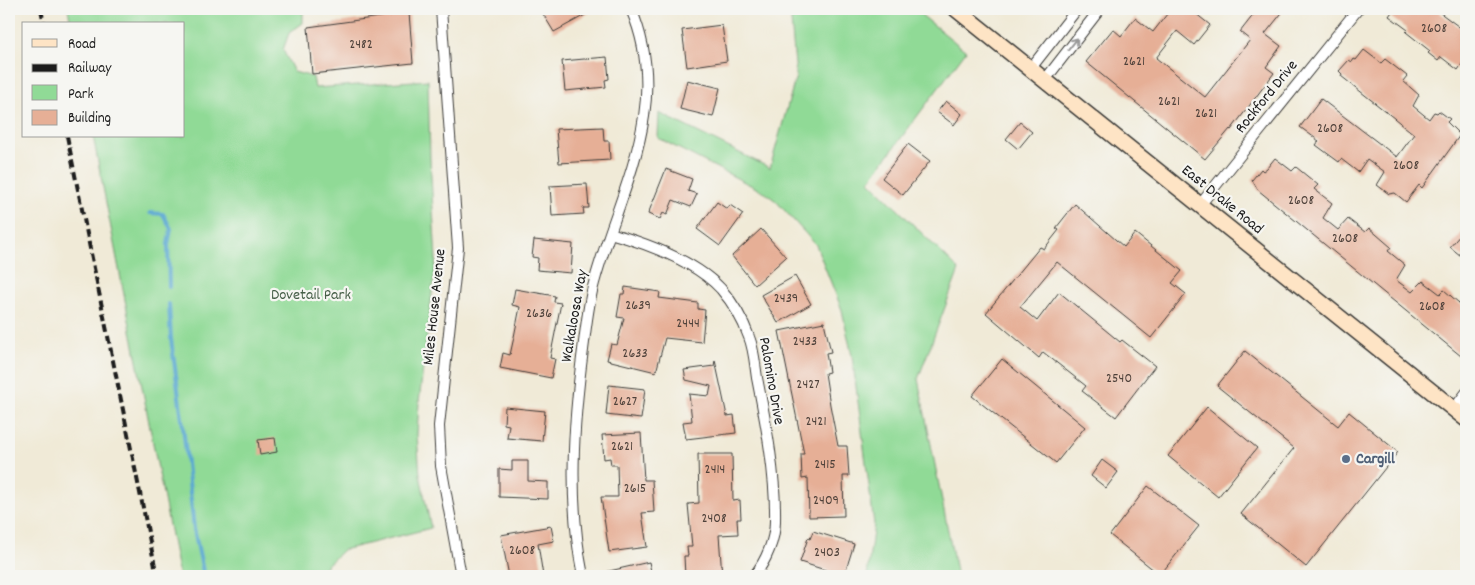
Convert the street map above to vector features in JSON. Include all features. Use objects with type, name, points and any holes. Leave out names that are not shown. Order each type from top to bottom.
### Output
[{"type":"main road","name":"East Drake Road","points":[[956,9],[1466,419]]},
{"type":"street","name":"Miles House Avenue","points":[[441,9],[458,248],[439,426],[441,466],[461,576]]},
{"type":"street","name":"Walkaloosa Way","points":[[583,576],[577,545],[574,490],[574,432],[579,382],[594,284],[633,168],[644,127],[644,53],[631,9]]},
{"type":"street","points":[[1031,68],[1077,9]]},
{"type":"street","points":[[1045,80],[1100,9]]},
{"type":"street","name":"Rockford Drive","points":[[1200,205],[1358,9]]},
{"type":"street","name":"Palomino Drive","points":[[610,233],[647,245],[700,272],[720,288],[737,310],[750,339],[771,474],[775,522],[771,544],[762,565],[754,576]]},
{"type":"street","points":[[1454,409],[1466,392]]},
{"type":"green space","name":"Dovetail Park","points":[[68,9],[303,9],[303,23],[289,33],[283,50],[294,72],[313,77],[315,88],[428,80],[430,159],[436,260],[419,402],[417,435],[420,475],[431,528],[343,550],[315,576],[179,576],[93,138],[185,138],[185,22],[71,22]]},
{"type":"green space","points":[[790,9],[914,9],[966,51],[869,181],[959,270],[918,379],[957,576],[867,576],[874,524],[852,356],[842,310],[816,245],[776,201],[764,192],[658,138],[659,113],[770,168],[796,76]]},
{"type":"building","points":[[540,9],[596,9],[554,32]]},
{"type":"building","points":[[1171,9],[1190,9],[1210,25],[1194,45],[1177,31],[1156,58],[1205,97],[1250,40],[1240,32],[1258,9],[1285,9],[1265,34],[1281,46],[1266,67],[1274,73],[1231,130],[1205,159],[1086,62],[1113,29],[1121,36],[1135,18],[1153,32]]},
{"type":"building","points":[[1394,9],[1435,9],[1466,32],[1466,58],[1458,70],[1441,57],[1438,61],[1428,53],[1430,51],[1406,32],[1408,30],[1389,16]]},
{"type":"building","points":[[409,13],[413,63],[312,74],[308,27]]},
{"type":"building","points":[[722,25],[727,61],[687,67],[682,30]]},
{"type":"building","points":[[1364,50],[1381,63],[1385,59],[1407,76],[1403,81],[1419,95],[1413,106],[1429,119],[1434,112],[1437,113],[1439,111],[1450,119],[1447,122],[1460,135],[1422,188],[1419,185],[1406,202],[1395,193],[1389,194],[1377,185],[1385,172],[1367,159],[1358,172],[1341,159],[1339,162],[1316,145],[1319,141],[1300,127],[1321,99],[1397,157],[1414,134],[1341,76],[1342,74],[1339,71],[1349,60],[1352,62],[1354,59],[1356,60]]},
{"type":"building","points":[[607,57],[609,79],[605,80],[606,87],[565,91],[562,61]]},
{"type":"building","points":[[687,80],[720,88],[713,117],[680,109]]},
{"type":"building","points":[[946,101],[962,114],[954,125],[937,112]]},
{"type":"building","points":[[1020,122],[1032,132],[1018,149],[1006,139]]},
{"type":"building","points":[[603,127],[604,141],[609,141],[610,160],[559,163],[556,129]]},
{"type":"building","points":[[908,144],[930,161],[903,195],[882,178]]},
{"type":"building","points":[[1275,158],[1292,171],[1296,167],[1318,185],[1314,189],[1332,203],[1323,218],[1338,230],[1348,219],[1365,232],[1369,228],[1391,247],[1388,251],[1405,265],[1396,280],[1412,292],[1423,281],[1440,294],[1444,290],[1466,309],[1466,350],[1461,356],[1258,190],[1252,180],[1261,169],[1263,171],[1267,168]]},
{"type":"building","points":[[666,169],[692,179],[688,191],[697,194],[691,207],[673,200],[667,215],[663,213],[660,219],[648,214]]},
{"type":"building","points":[[587,184],[589,208],[583,208],[584,214],[552,216],[550,186]]},
{"type":"building","points":[[717,202],[727,209],[730,205],[743,214],[720,246],[697,229]]},
{"type":"building","points":[[1075,204],[1124,247],[1135,233],[1182,271],[1172,283],[1186,294],[1151,338],[1057,262],[1020,307],[1037,321],[1059,292],[1120,342],[1122,340],[1155,366],[1116,417],[1082,391],[1086,386],[1043,352],[1039,358],[986,313],[1040,247],[1044,249],[1059,230],[1056,228]]},
{"type":"building","points":[[1466,228],[1466,260],[1450,247]]},
{"type":"building","points":[[761,229],[786,257],[755,285],[732,256]]},
{"type":"building","points":[[534,240],[573,244],[571,273],[537,270],[538,258],[532,257]]},
{"type":"building","points":[[795,276],[811,304],[778,323],[761,295]]},
{"type":"building","points":[[625,287],[660,292],[659,298],[698,303],[698,309],[705,310],[702,342],[665,338],[656,372],[607,360],[611,344],[617,345],[624,318],[617,317],[621,294],[624,294]]},
{"type":"building","points":[[515,289],[555,296],[554,302],[561,303],[550,358],[555,359],[551,378],[500,368],[503,353],[510,355],[520,307],[512,305]]},
{"type":"building","points":[[824,322],[831,352],[826,353],[829,372],[825,373],[830,405],[838,446],[847,446],[849,476],[843,476],[844,516],[809,517],[808,478],[802,479],[801,454],[804,454],[779,331]]},
{"type":"building","name":"Cargill","points":[[1245,351],[1338,426],[1349,412],[1398,452],[1306,567],[1241,514],[1294,448],[1217,386]]},
{"type":"building","points":[[1002,359],[1085,427],[1056,463],[972,396]]},
{"type":"building","points":[[715,360],[727,416],[734,415],[736,433],[686,439],[683,422],[692,421],[689,394],[709,396],[711,386],[686,380],[684,370],[714,366]]},
{"type":"building","points":[[609,385],[645,389],[641,419],[606,415]]},
{"type":"building","points":[[505,407],[545,411],[542,441],[507,438],[509,425],[504,424]]},
{"type":"building","points":[[1207,407],[1257,448],[1218,497],[1168,456]]},
{"type":"building","points":[[641,433],[644,480],[652,480],[654,512],[642,513],[647,547],[609,552],[601,497],[618,497],[617,465],[611,465],[610,458],[604,459],[602,435]]},
{"type":"building","points":[[275,438],[277,452],[260,455],[258,440]]},
{"type":"building","points":[[698,454],[732,454],[733,501],[740,500],[741,519],[737,519],[738,534],[719,535],[722,576],[685,576],[684,556],[688,556],[687,547],[692,547],[688,504],[699,503]]},
{"type":"building","points":[[1102,460],[1118,472],[1106,488],[1091,476]]},
{"type":"building","points":[[512,461],[528,461],[528,481],[548,482],[548,499],[499,497],[499,469],[512,470]]},
{"type":"building","points":[[1148,486],[1199,526],[1160,575],[1110,535]]},
{"type":"building","points":[[551,526],[554,541],[538,544],[543,576],[509,576],[501,535]]},
{"type":"building","points":[[813,531],[854,544],[844,576],[800,562],[808,538],[810,539]]},
{"type":"building","points":[[649,562],[652,576],[605,576],[605,572]]},
{"type":"waterway","points":[[150,213],[163,214],[171,229],[168,244],[169,287]]},
{"type":"waterway","points":[[169,304],[171,339],[194,529],[204,576]]},
{"type":"railway","points":[[41,9],[44,22]]},
{"type":"railway","points":[[67,138],[157,576]]},
{"type":"place","name":"Cargill","points":[[1346,459]]}]
